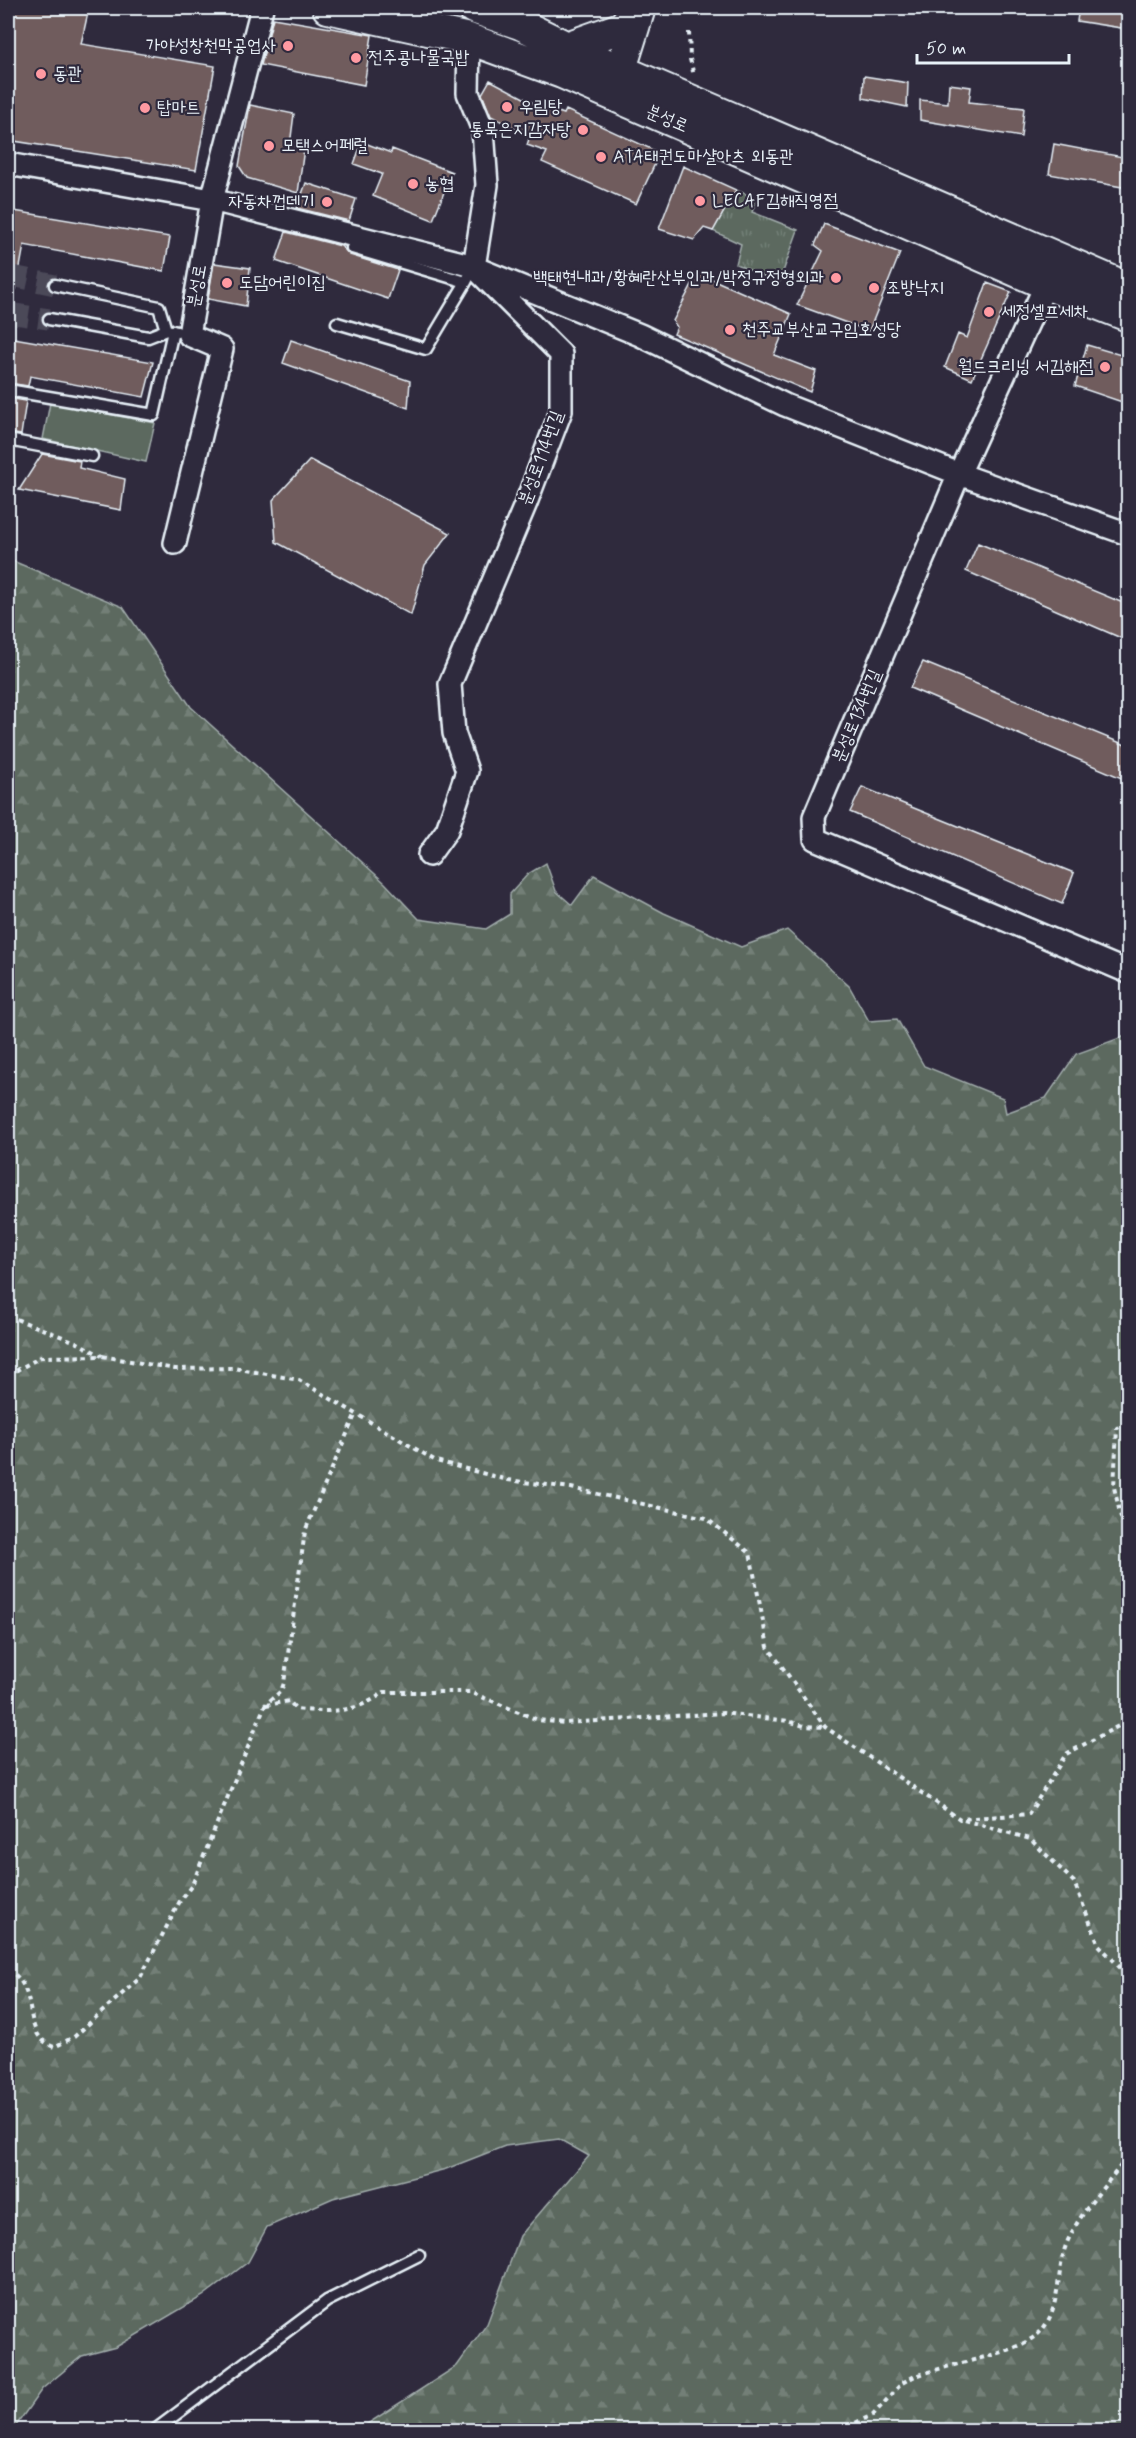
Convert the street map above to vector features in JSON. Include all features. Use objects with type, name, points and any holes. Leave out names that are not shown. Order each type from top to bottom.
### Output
[{"type":"main road","name":"분성로","points":[[328,8],[469,39],[562,73],[617,83],[1128,288]]},
{"type":"main road","name":"분성로","points":[[474,8],[520,24],[567,47],[617,83],[1046,284],[1128,316]]},
{"type":"main road","points":[[567,47],[623,27],[638,8]]},
{"type":"main road","points":[[617,83],[638,8]]},
{"type":"street","name":"분성로","points":[[176,332],[262,8]]},
{"type":"street","points":[[469,39],[468,93],[483,130],[487,185],[470,274]]},
{"type":"street","points":[[8,164],[212,200],[470,274],[640,335],[785,405],[959,474],[1128,534]]},
{"type":"street","name":"분성로114번길","points":[[429,855],[447,830],[467,771],[454,733],[450,684],[526,502],[561,411],[561,354],[470,274]]},
{"type":"street","name":"분성로134번길","points":[[1046,284],[959,474],[814,817],[815,839],[1128,972]]},
{"type":"street","points":[[175,543],[222,349],[176,332]]},
{"type":"lane","points":[[337,323],[426,349],[470,274],[352,248]]},
{"type":"lane","points":[[8,390],[154,415],[176,332],[159,307],[55,285]]},
{"type":"lane","points":[[49,320],[148,337],[176,332]]},
{"type":"lane","points":[[8,440],[92,456]]},
{"type":"lane","points":[[155,2430],[327,2301],[419,2255]]},
{"type":"path","points":[[8,1316],[76,1342],[102,1356]]},
{"type":"path","points":[[8,1375],[41,1357],[102,1356],[175,1369],[234,1368],[299,1380],[436,1461],[508,1480],[571,1488],[706,1518],[750,1553],[768,1647],[825,1727],[960,1819],[1030,1839],[1074,1882],[1099,1945],[1128,1976]]},
{"type":"path","points":[[8,1969],[25,1984],[32,2020],[38,2035],[54,2047],[74,2037],[131,1988],[154,1955],[180,1901],[192,1885],[265,1705],[281,1691],[284,1683],[305,1531],[356,1413]]},
{"type":"path","points":[[1128,1424],[1117,1428],[1114,1487],[1128,1548]]},
{"type":"path","points":[[265,1705],[289,1701],[296,1709],[335,1713],[374,1700],[384,1692],[470,1692],[538,1720],[592,1722],[723,1713],[788,1721],[804,1726],[825,1727]]},
{"type":"path","points":[[960,1819],[1029,1814],[1066,1754],[1128,1721]]},
{"type":"path","points":[[839,2430],[873,2415],[902,2383],[913,2377],[1011,2348],[1031,2340],[1043,2330],[1053,2307],[1065,2251],[1071,2236],[1128,2156]]},
{"type":"green space","points":[[736,190],[757,199],[752,212],[798,230],[779,283],[736,264],[741,244],[713,231]]},
{"type":"green space","points":[[50,403],[155,423],[146,462],[43,439]]},
{"type":"green space","points":[[8,559],[123,607],[191,707],[385,883],[419,919],[486,929],[510,914],[510,894],[528,874],[546,863],[556,891],[572,905],[594,875],[664,913],[741,947],[787,930],[849,986],[869,1021],[897,1019],[924,1066],[1003,1098],[1006,1113],[1046,1098],[1076,1054],[1128,1035],[1128,2430],[358,2430],[457,2366],[487,2324],[520,2236],[589,2156],[559,2139],[505,2146],[446,2169],[333,2198],[267,2227],[248,2262],[203,2296],[116,2347],[82,2356],[42,2389],[13,2430],[8,2430]]},
{"type":"building","points":[[8,8],[89,8],[81,44],[215,66],[196,170],[8,140]]},
{"type":"building","points":[[1079,8],[1128,8],[1128,29],[1077,21]]},
{"type":"building","points":[[273,18],[372,35],[364,85],[261,65]]},
{"type":"building","points":[[864,76],[908,83],[907,107],[863,98]]},
{"type":"building","name":"ATA태권도마샬아츠 외동관","points":[[490,80],[535,104],[564,114],[566,110],[660,153],[636,204],[542,162],[547,152],[527,145],[530,136],[491,116],[482,94]]},
{"type":"building","points":[[949,84],[971,87],[969,102],[1024,108],[1021,137],[920,120],[920,100],[948,103]]},
{"type":"building","name":"모택스어페럴","points":[[250,105],[294,114],[290,145],[304,148],[298,193],[247,178],[239,166]]},
{"type":"building","name":"농협","points":[[362,142],[391,153],[392,149],[452,172],[433,220],[373,196],[382,174],[354,164]]},
{"type":"building","points":[[1054,144],[1128,158],[1128,188],[1049,174]]},
{"type":"building","name":"LECAF김해직영점","points":[[683,166],[736,190],[713,231],[704,228],[694,240],[659,229]]},
{"type":"building","name":"자동차껍데기","points":[[306,183],[356,199],[349,221],[297,208]]},
{"type":"building","points":[[8,210],[170,237],[164,271],[24,245],[16,289],[8,288]]},
{"type":"building","name":"백태현내과/황혜란산부인과/박정규정형외과","points":[[824,224],[900,253],[869,331],[797,305],[823,251],[815,245]]},
{"type":"building","points":[[286,232],[341,246],[350,255],[398,270],[388,299],[276,261]]},
{"type":"building","name":"도담어린이집","points":[[214,263],[250,268],[246,306],[208,299]]},
{"type":"building","name":"천주교부산교구임호성당","points":[[698,273],[791,314],[774,355],[816,371],[810,392],[674,334],[677,327],[673,321]]},
{"type":"building","points":[[987,283],[1011,292],[972,379],[945,367],[958,334],[967,338]]},
{"type":"building","points":[[8,337],[153,362],[144,397],[30,376],[28,386],[8,383]]},
{"type":"building","points":[[291,340],[410,381],[408,408],[283,363]]},
{"type":"building","name":"월드크리닝 서김해점","points":[[1087,345],[1128,357],[1128,404],[1075,386]]},
{"type":"building","points":[[8,398],[26,401],[21,435],[8,433]]},
{"type":"building","points":[[42,454],[80,461],[79,468],[125,479],[121,510],[19,490]]},
{"type":"building","points":[[310,460],[450,533],[425,565],[411,615],[276,542],[273,500]]},
{"type":"building","points":[[978,543],[1128,605],[1128,641],[966,571]]},
{"type":"building","points":[[923,662],[1128,746],[1128,766],[1124,779],[910,688]]},
{"type":"building","points":[[862,787],[1074,873],[1062,904],[850,812]]},
{"type":"tunnel","points":[[8,275],[55,285]]},
{"type":"tunnel","points":[[8,313],[49,319]]},
{"type":"place","name":"가야성창천막공업사","points":[[288,46]]},
{"type":"place","name":"전주콩나물국밥","points":[[356,58]]},
{"type":"place","name":"동관","points":[[41,74]]},
{"type":"place","name":"우림탕","points":[[507,107]]},
{"type":"place","name":"탑마트","points":[[145,108]]},
{"type":"place","name":"통묵은지감자탕","points":[[583,130]]},
{"type":"place","name":"모택스어페럴","points":[[269,146]]},
{"type":"place","name":"ATA태권도마샬아츠 외동관","points":[[601,157]]},
{"type":"place","name":"농협","points":[[413,184]]},
{"type":"place","name":"LECAF김해직영점","points":[[700,201]]},
{"type":"place","name":"자동차껍데기","points":[[327,202]]},
{"type":"place","name":"백태현내과/황혜란산부인과/박정규정형외과","points":[[836,278]]},
{"type":"place","name":"도담어린이집","points":[[227,283]]},
{"type":"place","name":"조방낙지","points":[[874,288]]},
{"type":"place","name":"세정셀프세차","points":[[989,312]]},
{"type":"place","name":"천주교부산교구임호성당","points":[[730,330]]},
{"type":"place","name":"월드크리닝 서김해점","points":[[1105,367]]}]
